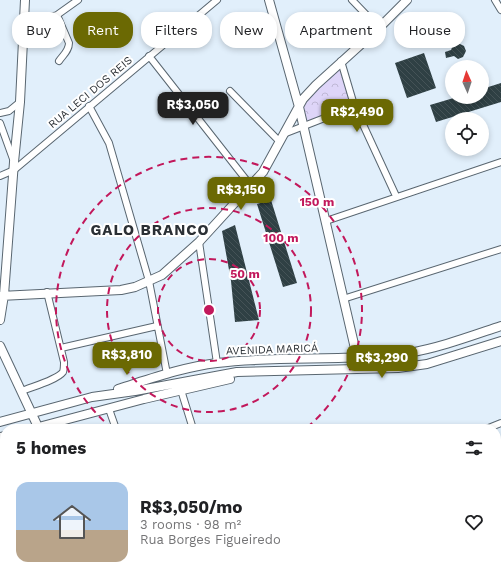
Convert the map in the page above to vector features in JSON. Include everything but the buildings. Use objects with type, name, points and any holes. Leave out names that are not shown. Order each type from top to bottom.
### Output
[{"type":"street","points":[[24,12],[25,0]]},
{"type":"street","points":[[61,12],[78,0]]},
{"type":"street","name":"RUA LECI DOS REIS","points":[[0,176],[89,106],[217,0]]},
{"type":"street","points":[[269,0],[299,107],[357,357]]},
{"type":"street","points":[[352,0],[364,12]]},
{"type":"street","points":[[386,21],[407,0]]},
{"type":"street","points":[[495,0],[501,10]]},
{"type":"street","points":[[59,61],[69,47],[65,36]]},
{"type":"street","points":[[0,320],[20,102],[22,48]]},
{"type":"street","points":[[2,295],[121,290],[134,287],[162,275],[199,242],[263,172],[304,100],[316,85],[356,48]]},
{"type":"street","points":[[149,56],[251,186]]},
{"type":"street","points":[[341,61],[354,105],[396,196]]},
{"type":"street","points":[[230,92],[280,142]]},
{"type":"street","points":[[0,113],[9,111],[20,102]]},
{"type":"street","points":[[286,133],[354,105]]},
{"type":"street","points":[[89,106],[109,142],[149,281],[167,374]]},
{"type":"street","points":[[0,123],[14,166]]},
{"type":"street","points":[[326,220],[501,162]]},
{"type":"street","points":[[199,242],[218,363]]},
{"type":"street","points":[[343,299],[501,249]]},
{"type":"street","points":[[22,391],[55,378],[64,370],[61,348],[47,292]]},
{"type":"street","points":[[61,348],[157,326]]},
{"type":"street","name":"AVENIDA MARICÁ","points":[[92,397],[196,366],[254,360],[357,357],[410,352],[431,348],[501,326]]},
{"type":"street","points":[[0,422],[92,397],[135,391],[237,372],[398,368],[427,364],[501,342]]},
{"type":"street","points":[[0,346],[32,413],[35,424]]},
{"type":"street","points":[[51,424],[256,372]]},
{"type":"street","points":[[181,390],[191,424]]},
{"type":"street","points":[[109,409],[114,424]]},
{"type":"green space","points":[[341,61],[354,103],[303,127],[302,102]]},
{"type":"district","name":"GALO BRANCO","points":[[150,230]]}]
